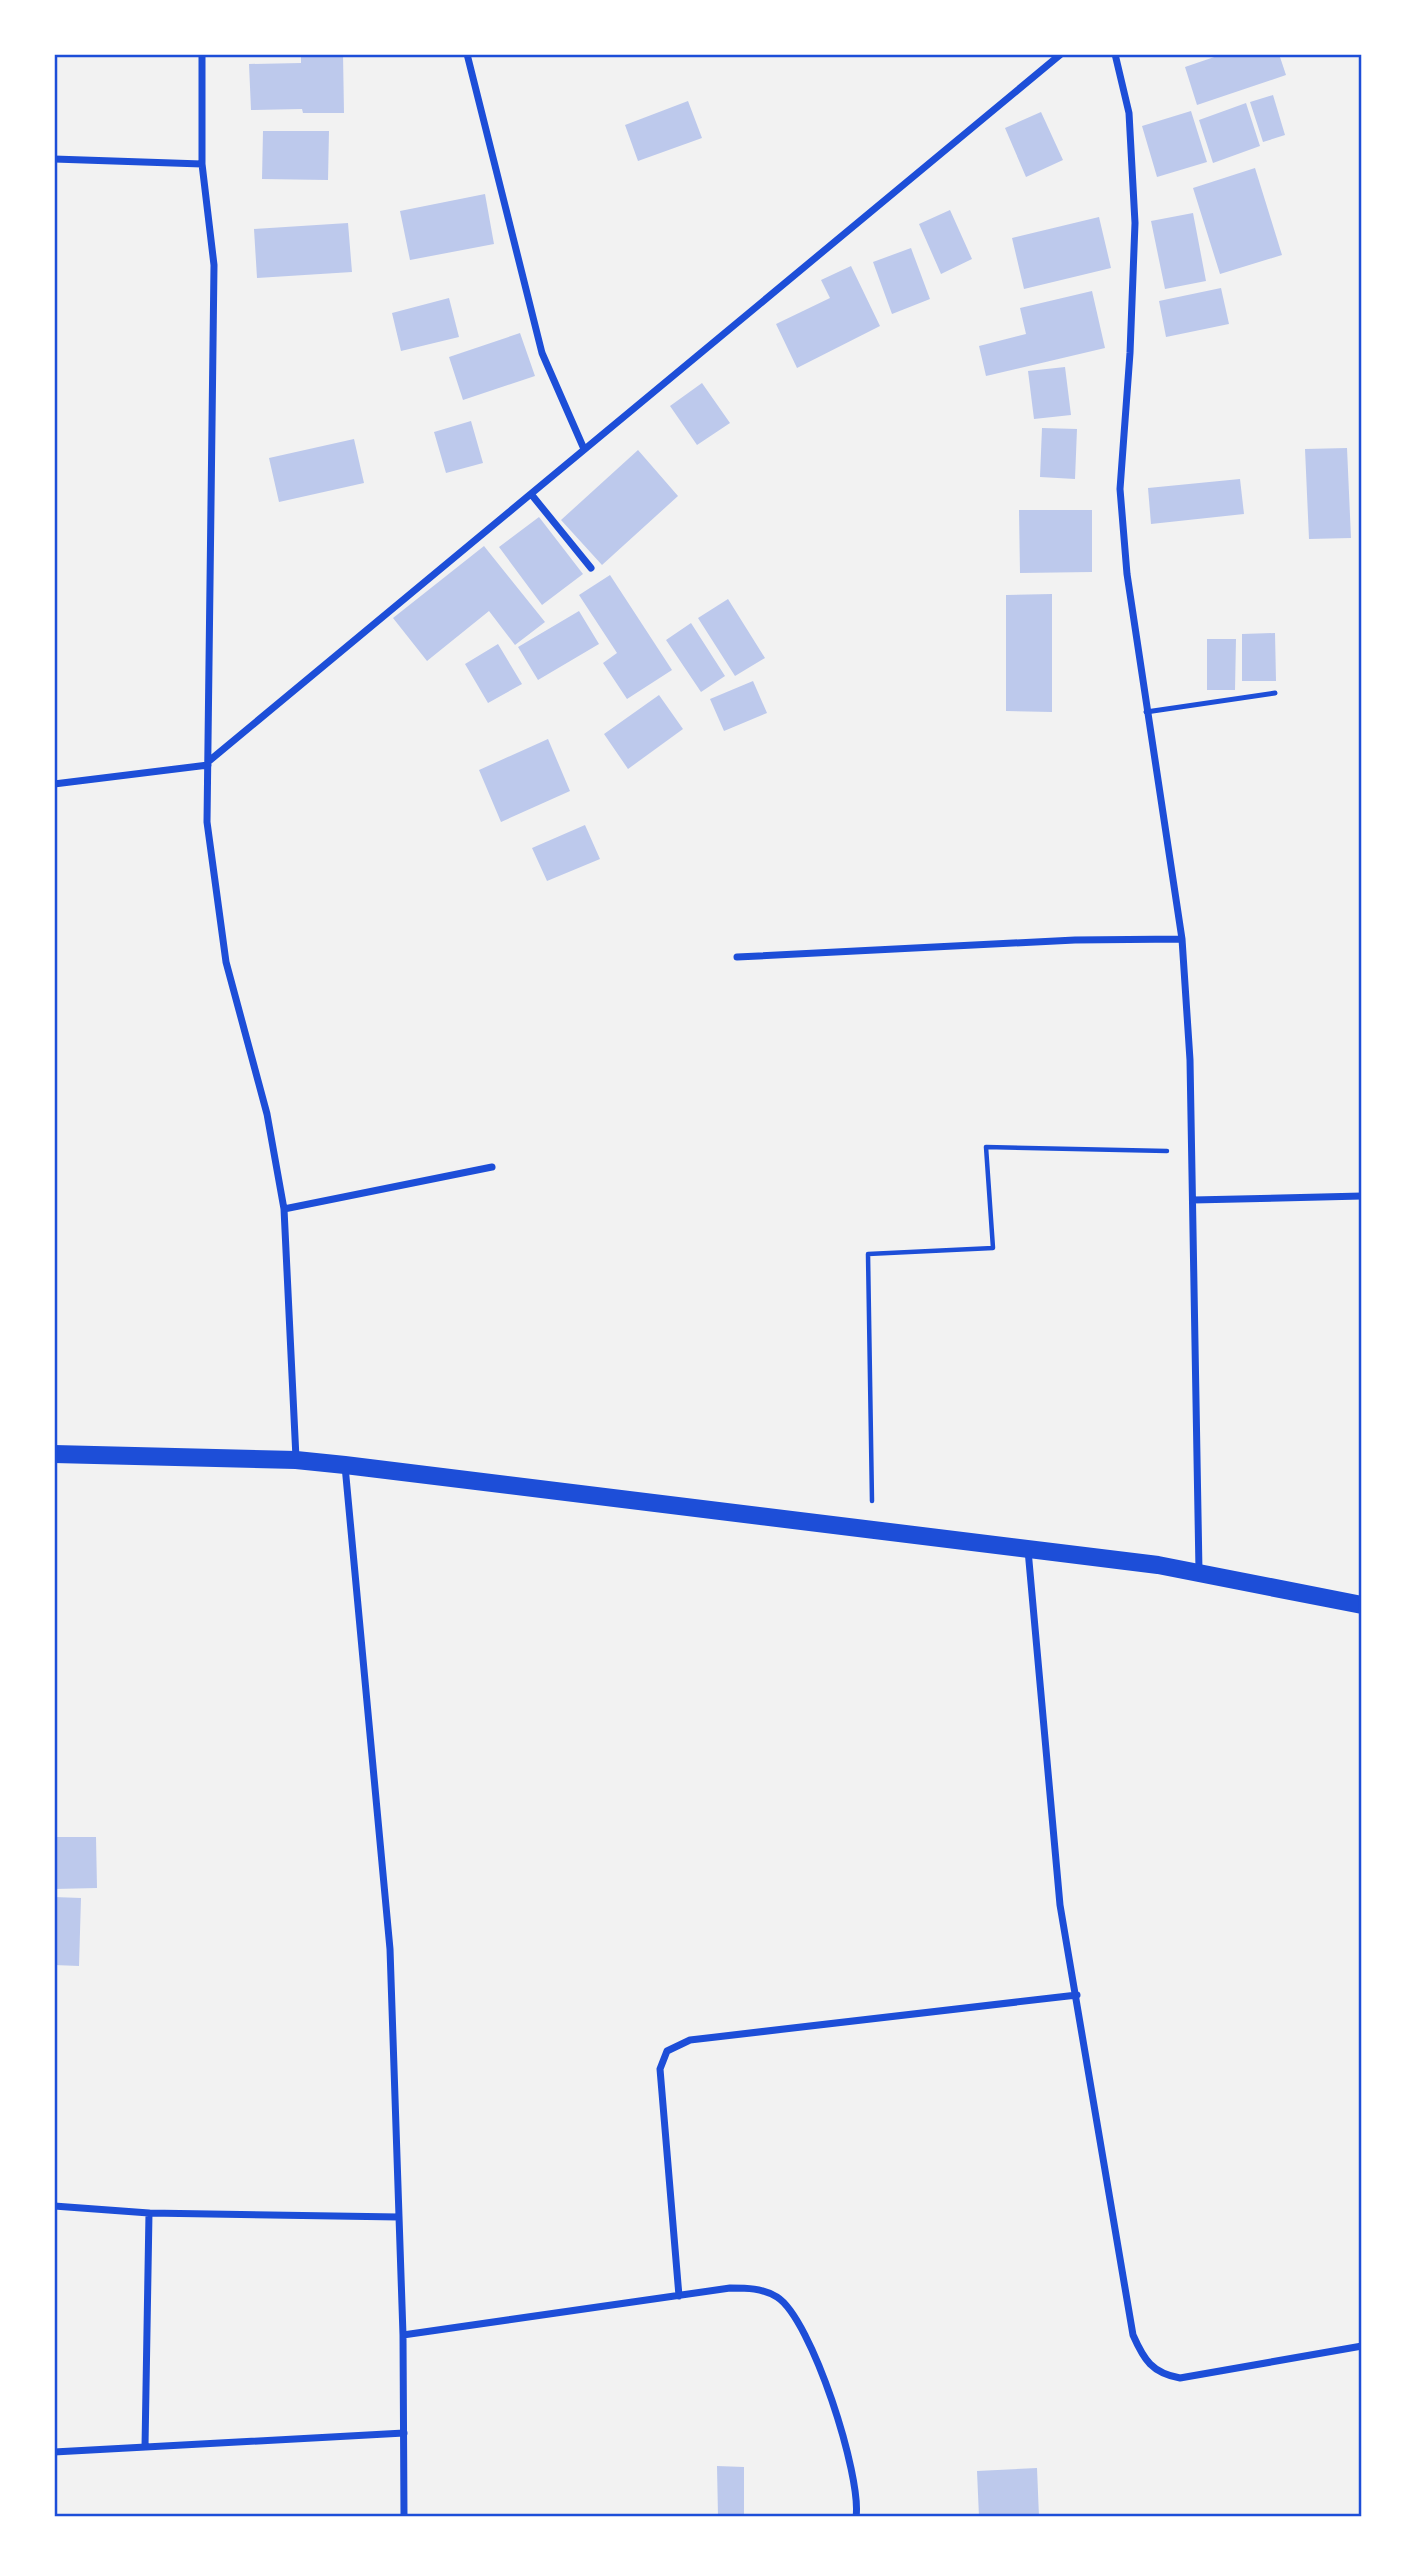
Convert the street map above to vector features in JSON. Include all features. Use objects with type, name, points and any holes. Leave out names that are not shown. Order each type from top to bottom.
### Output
[{"type":"main road","points":[[54,1454],[296,1460],[345,1465],[1199,1571],[1362,1605]]},
{"type":"street","points":[[202,54],[202,164],[214,265],[207,822],[226,962],[267,1114],[284,1209],[296,1460]]},
{"type":"street","points":[[467,54],[542,352],[584,449]]},
{"type":"street","points":[[54,784],[209,763],[1061,54]]},
{"type":"street","points":[[1115,54],[1129,113],[1135,223],[1130,353],[1120,489],[1127,574],[1146,712],[1182,939],[1190,1060],[1199,1571]]},
{"type":"street","points":[[54,159],[202,164]]},
{"type":"street","points":[[531,494],[591,568]]},
{"type":"street","points":[[737,957],[1062,941],[1182,939]]},
{"type":"street","points":[[284,1209],[492,1167]]},
{"type":"street","points":[[1192,1199],[1362,1196]]},
{"type":"street","points":[[345,1465],[390,1948],[403,2335],[404,2517]]},
{"type":"street","points":[[1028,1549],[1060,1905],[1133,2335],[1144,2360],[1161,2375],[1180,2378],[1362,2346]]},
{"type":"street","points":[[679,2296],[660,2069],[667,2051],[690,2040],[1077,1995]]},
{"type":"street","points":[[54,2206],[149,2213],[399,2217]]},
{"type":"street","points":[[145,2447],[149,2213]]},
{"type":"street","points":[[403,2335],[730,2288],[755,2288],[779,2298],[795,2319],[820,2368],[859,2499],[856,2517]]},
{"type":"street","points":[[54,2452],[404,2433]]},
{"type":"lane","points":[[1146,712],[1275,693]]},
{"type":"path","points":[[872,1530],[868,1254],[993,1248],[986,1147],[1192,1151]]},
{"type":"building","points":[[301,54],[343,54],[344,113],[303,113],[302,109],[251,110],[249,64],[301,63]]},
{"type":"building","points":[[1223,54],[1279,54],[1286,75],[1197,105],[1185,67]]},
{"type":"building","points":[[1273,95],[1285,135],[1263,142],[1250,102]]},
{"type":"building","points":[[688,101],[702,138],[638,161],[625,125]]},
{"type":"building","points":[[1246,103],[1260,146],[1213,163],[1199,120]]},
{"type":"building","points":[[1191,111],[1207,162],[1157,177],[1142,126]]},
{"type":"building","points":[[1041,112],[1063,160],[1026,177],[1005,128]]},
{"type":"building","points":[[263,131],[329,131],[328,180],[262,179]]},
{"type":"building","points":[[1255,168],[1282,255],[1220,274],[1193,188]]},
{"type":"building","points":[[485,194],[494,244],[410,260],[400,211]]},
{"type":"building","points":[[950,210],[972,259],[941,274],[919,224]]},
{"type":"building","points":[[1193,213],[1206,281],[1165,289],[1151,221]]},
{"type":"building","points":[[1099,217],[1111,268],[1024,289],[1012,238]]},
{"type":"building","points":[[348,223],[352,272],[257,278],[254,229]]},
{"type":"building","points":[[911,248],[930,299],[892,314],[873,262]]},
{"type":"building","points":[[851,266],[880,326],[797,368],[776,324],[830,298],[821,280]]},
{"type":"building","points":[[1221,288],[1229,324],[1166,337],[1159,301]]},
{"type":"building","points":[[1092,291],[1105,348],[986,376],[979,346],[1026,334],[1020,308]]},
{"type":"building","points":[[449,298],[459,337],[401,351],[392,313]]},
{"type":"building","points":[[520,333],[535,376],[463,400],[449,357]]},
{"type":"building","points":[[1065,367],[1071,415],[1034,419],[1028,371]]},
{"type":"building","points":[[702,383],[730,423],[697,445],[670,406]]},
{"type":"building","points":[[471,421],[483,463],[446,473],[434,432]]},
{"type":"building","points":[[1042,428],[1077,429],[1075,479],[1040,477]]},
{"type":"building","points":[[354,439],[364,483],[279,502],[269,458]]},
{"type":"building","points":[[1347,448],[1351,538],[1309,539],[1305,449]]},
{"type":"building","points":[[638,450],[678,496],[602,565],[561,520]]},
{"type":"building","points":[[1240,479],[1244,514],[1151,524],[1148,488]]},
{"type":"building","points":[[1019,510],[1092,510],[1092,572],[1020,573]]},
{"type":"building","points":[[539,517],[583,574],[542,605],[499,547]]},
{"type":"building","points":[[484,546],[545,622],[515,645],[489,611],[427,661],[393,618]]},
{"type":"building","points":[[610,575],[672,670],[627,699],[603,663],[617,653],[579,595]]},
{"type":"building","points":[[1052,594],[1052,712],[1006,711],[1006,595]]},
{"type":"building","points":[[728,599],[765,658],[735,676],[698,618]]},
{"type":"building","points":[[579,611],[599,644],[538,680],[518,647]]},
{"type":"building","points":[[691,623],[725,676],[701,692],[666,640]]},
{"type":"building","points":[[1275,633],[1276,681],[1242,681],[1242,634]]},
{"type":"building","points":[[1207,639],[1236,639],[1235,690],[1207,690]]},
{"type":"building","points":[[498,644],[522,684],[488,703],[465,664]]},
{"type":"building","points":[[753,681],[767,713],[724,731],[710,699]]},
{"type":"building","points":[[659,695],[683,729],[628,769],[604,734]]},
{"type":"building","points":[[548,739],[570,791],[501,822],[479,770]]},
{"type":"building","points":[[585,825],[600,859],[547,881],[532,848]]},
{"type":"building","points":[[54,1837],[96,1837],[97,1888],[54,1889]]},
{"type":"building","points":[[54,1897],[81,1898],[79,1966],[54,1965]]},
{"type":"building","points":[[717,2466],[744,2467],[744,2516],[718,2516]]},
{"type":"building","points":[[1037,2468],[1039,2517],[979,2517],[977,2471]]}]
